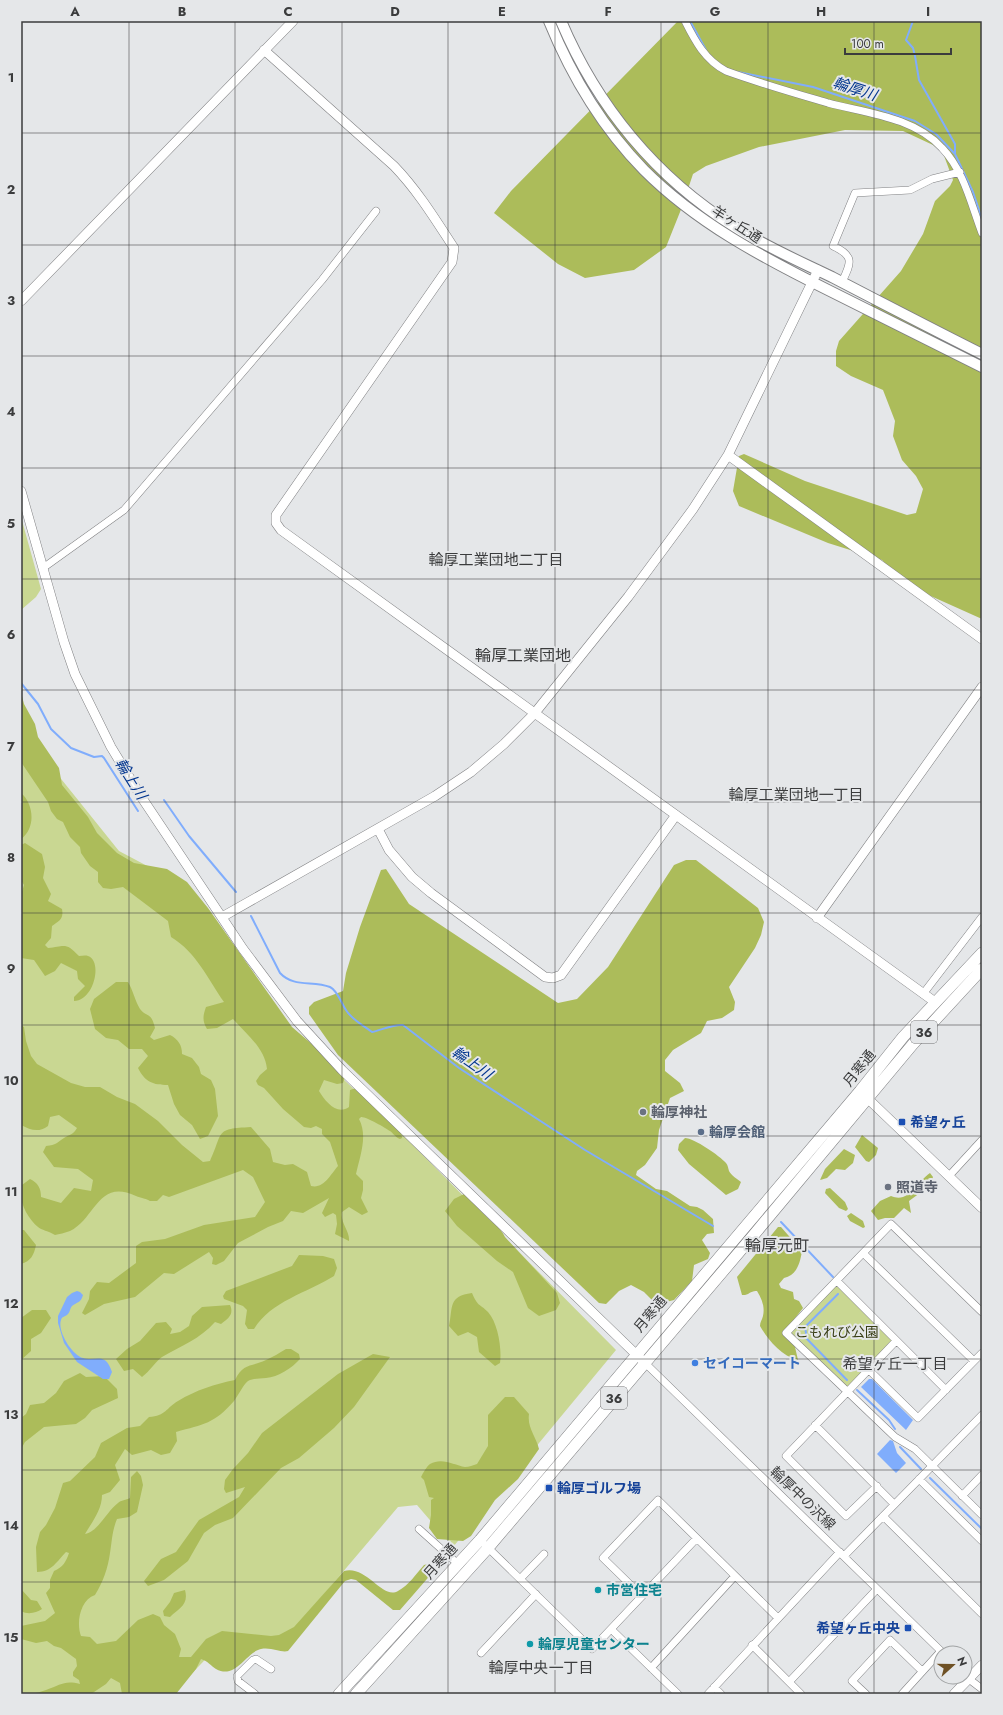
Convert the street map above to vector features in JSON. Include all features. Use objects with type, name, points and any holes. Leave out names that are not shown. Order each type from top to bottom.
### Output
[{"type":"highway","name":"月寒通","points":[[356,1694],[484,1544],[752,1237],[864,1095],[903,1037],[982,953]]},
{"type":"highway","name":"月寒通","points":[[339,1694],[458,1564],[484,1544],[636,1353],[864,1095],[982,969]]},
{"type":"main road","name":"羊ヶ丘通","points":[[549,21],[569,64],[586,95],[622,145],[645,170],[708,224],[759,255],[982,367]]},
{"type":"main road","name":"羊ヶ丘通","points":[[561,21],[579,61],[593,85],[628,135],[663,173],[735,227],[982,354]]},
{"type":"main road","points":[[928,1028],[951,997],[982,963]]},
{"type":"street","points":[[21,301],[293,21]]},
{"type":"street","points":[[685,21],[705,55],[720,68],[743,77],[826,102],[897,120],[930,137],[942,147],[960,172],[982,233]]},
{"type":"street","points":[[264,50],[388,161],[408,181],[422,198],[454,248],[452,262],[276,515],[276,523],[281,530],[534,714],[935,1002]]},
{"type":"street","points":[[842,282],[849,266],[849,260],[845,251],[833,246],[855,192],[910,190],[932,179],[960,172]]},
{"type":"street","points":[[43,568],[124,510],[322,280],[376,211]]},
{"type":"street","points":[[222,917],[435,796],[471,772],[504,744],[534,714],[651,566],[728,455],[818,270]]},
{"type":"street","points":[[728,455],[982,639]]},
{"type":"street","points":[[21,491],[64,642],[75,674],[95,716],[111,747],[142,798],[243,949],[297,1021],[342,1070],[644,1362]]},
{"type":"street","points":[[817,918],[982,687]]},
{"type":"street","points":[[378,829],[389,850],[412,877],[431,893],[545,977],[554,978],[561,975],[676,815]]},
{"type":"street","points":[[923,994],[982,917]]},
{"type":"street","points":[[864,1095],[982,1208]]},
{"type":"street","points":[[949,1176],[982,1140]]},
{"type":"street","points":[[982,1312],[891,1224],[786,1332],[847,1393],[895,1437],[915,1450],[982,1515]]},
{"type":"street","points":[[863,1253],[974,1361]]},
{"type":"street","points":[[837,1281],[946,1390]]},
{"type":"street","points":[[877,1486],[846,1516],[786,1456],[896,1341]]},
{"type":"street","points":[[868,1369],[918,1418],[982,1353]]},
{"type":"street","name":"輪厚中の沢線","points":[[644,1362],[935,1645]]},
{"type":"street","points":[[708,1694],[778,1618],[842,1554],[883,1516],[931,1465],[982,1415]]},
{"type":"street","points":[[815,1426],[894,1504]]},
{"type":"street","points":[[962,1496],[982,1475]]},
{"type":"street","points":[[919,1479],[982,1541]]},
{"type":"street","points":[[642,1596],[603,1558],[658,1500],[734,1577],[778,1618]]},
{"type":"street","points":[[883,1516],[982,1614]]},
{"type":"street","points":[[419,1529],[458,1564]]},
{"type":"street","points":[[484,1544],[592,1649],[696,1539]]},
{"type":"street","points":[[520,1579],[544,1554]]},
{"type":"street","points":[[651,1668],[734,1577]]},
{"type":"street","points":[[789,1682],[877,1589]]},
{"type":"street","points":[[481,1653],[536,1594]]},
{"type":"street","points":[[611,1629],[678,1694]]},
{"type":"street","points":[[866,1694],[852,1681],[890,1640],[922,1671]]},
{"type":"street","points":[[752,1645],[802,1694]]},
{"type":"street","points":[[256,1694],[238,1681],[237,1676],[253,1660],[256,1660],[271,1669]]},
{"type":"street","points":[[902,1694],[933,1661]]},
{"type":"street","points":[[973,1672],[982,1665]]},
{"type":"street","points":[[973,1682],[982,1689]]},
{"type":"street","points":[[954,1694],[961,1685]]},
{"type":"street","points":[[714,1687],[721,1694]]},
{"type":"green space","points":[[678,21],[982,21],[982,619],[904,584],[882,560],[828,543],[739,506],[733,491],[739,456],[744,454],[805,481],[907,515],[916,513],[923,489],[916,476],[902,460],[893,436],[895,421],[883,390],[851,376],[836,366],[836,351],[839,341],[901,271],[923,234],[935,201],[950,186],[953,180],[943,153],[933,145],[903,131],[845,130],[759,147],[706,166],[693,174],[666,247],[634,270],[585,278],[558,264],[494,213],[511,191]]},
{"type":"green space","points":[[21,517],[41,589],[36,597],[21,610]]},
{"type":"green space","points":[[21,692],[24,704],[35,724],[38,737],[59,768],[62,785],[88,817],[97,833],[117,853],[134,863],[167,869],[187,882],[208,908],[292,1027],[327,1057],[345,1077],[343,1083],[337,1084],[324,1080],[319,1091],[328,1103],[340,1110],[349,1107],[350,1090],[356,1088],[401,1131],[402,1138],[400,1139],[388,1129],[371,1120],[363,1117],[359,1119],[362,1126],[363,1139],[356,1174],[363,1181],[361,1198],[368,1212],[362,1215],[349,1207],[342,1212],[342,1220],[349,1237],[349,1241],[335,1234],[337,1224],[336,1215],[333,1213],[325,1217],[322,1213],[329,1198],[303,1213],[291,1211],[283,1221],[238,1243],[224,1261],[216,1265],[212,1264],[213,1258],[209,1252],[174,1274],[164,1273],[135,1297],[104,1304],[85,1315],[82,1313],[89,1299],[90,1291],[97,1282],[109,1283],[136,1263],[136,1246],[142,1242],[165,1239],[204,1225],[255,1217],[265,1202],[253,1177],[243,1170],[169,1197],[163,1195],[157,1201],[150,1201],[123,1192],[113,1192],[98,1202],[86,1218],[70,1231],[55,1235],[39,1228],[30,1219],[24,1208],[21,1196],[22,1185],[30,1179],[38,1186],[41,1197],[61,1203],[74,1188],[91,1191],[93,1180],[78,1169],[54,1167],[43,1152],[46,1146],[56,1144],[73,1133],[77,1128],[59,1115],[50,1117],[48,1126],[41,1130],[31,1129],[21,1125],[21,1025],[24,1027],[26,1041],[31,1056],[37,1064],[71,1083],[85,1087],[100,1087],[117,1097],[135,1104],[158,1121],[182,1145],[203,1162],[210,1161],[219,1138],[225,1131],[251,1127],[270,1149],[273,1162],[285,1165],[293,1164],[307,1172],[311,1186],[320,1185],[323,1183],[338,1166],[330,1142],[322,1134],[322,1129],[316,1126],[311,1128],[304,1127],[283,1109],[264,1088],[258,1085],[256,1081],[267,1069],[266,1061],[259,1048],[233,1019],[217,1028],[207,1029],[204,1023],[204,1013],[206,1007],[224,1002],[195,958],[180,943],[171,937],[168,921],[123,887],[111,889],[103,888],[98,882],[98,872],[90,866],[81,853],[80,847],[70,837],[63,822],[57,819],[51,811],[48,802],[21,762]]},
{"type":"green space","points":[[21,729],[119,851],[185,886],[289,1029],[395,1127],[616,1350],[453,1547],[417,1505],[398,1507],[285,1640],[227,1637],[172,1694],[21,1694]]},
{"type":"green space","points":[[21,793],[29,803],[32,816],[29,829],[21,839]]},
{"type":"green space","points":[[25,843],[42,854],[45,867],[43,878],[51,894],[48,901],[62,909],[62,917],[52,926],[51,938],[45,945],[48,948],[65,946],[79,956],[88,956],[93,959],[95,965],[94,980],[87,995],[81,999],[74,1001],[74,997],[85,986],[78,979],[77,971],[61,963],[55,971],[45,976],[34,960],[21,958],[21,895],[24,885],[21,880],[21,845]]},
{"type":"green space","points":[[686,860],[696,860],[758,908],[764,922],[761,935],[755,948],[729,987],[735,1002],[734,1010],[722,1018],[707,1021],[701,1033],[673,1050],[665,1060],[665,1071],[680,1083],[684,1091],[670,1098],[659,1130],[657,1148],[645,1165],[637,1171],[636,1175],[656,1189],[667,1191],[690,1206],[703,1210],[713,1219],[714,1233],[707,1234],[702,1240],[710,1253],[708,1259],[694,1265],[692,1281],[674,1300],[662,1303],[653,1301],[644,1292],[631,1285],[619,1291],[606,1304],[599,1303],[338,1055],[309,1014],[309,1007],[314,1002],[343,991],[346,973],[360,927],[381,870],[386,869],[409,904],[558,1003],[577,999],[608,967],[674,865]]},
{"type":"green space","points":[[116,982],[128,982],[140,1009],[152,1019],[155,1028],[150,1037],[154,1040],[170,1035],[173,1037],[180,1045],[182,1054],[192,1058],[199,1067],[201,1074],[211,1080],[215,1089],[218,1116],[208,1136],[200,1139],[192,1125],[180,1115],[174,1104],[168,1085],[150,1082],[144,1077],[138,1068],[148,1056],[142,1049],[129,1049],[118,1040],[106,1038],[95,1029],[90,1009],[94,999]]},
{"type":"green space","points":[[862,1135],[878,1148],[876,1155],[869,1162],[866,1161],[855,1147]]},
{"type":"green space","points":[[685,1138],[700,1144],[723,1160],[729,1171],[741,1182],[738,1189],[726,1195],[689,1164],[678,1150],[679,1144]]},
{"type":"green space","points":[[844,1149],[855,1155],[853,1163],[845,1170],[836,1169],[827,1178],[820,1180],[825,1169]]},
{"type":"green space","points":[[930,1173],[933,1177],[931,1183],[909,1201],[911,1213],[904,1208],[894,1218],[878,1220],[871,1211],[880,1201],[891,1196],[897,1198],[908,1195]]},
{"type":"green space","points":[[830,1188],[845,1202],[848,1209],[846,1211],[839,1208],[825,1193],[826,1189]]},
{"type":"green space","points":[[464,1194],[498,1227],[505,1237],[557,1293],[560,1303],[556,1310],[539,1316],[528,1308],[513,1272],[497,1261],[457,1226],[445,1211],[454,1199]]},
{"type":"green space","points":[[851,1213],[863,1221],[865,1227],[863,1228],[850,1221],[847,1216]]},
{"type":"green space","points":[[778,1227],[781,1227],[802,1251],[799,1264],[795,1271],[784,1278],[779,1284],[781,1288],[793,1292],[794,1299],[799,1301],[803,1308],[785,1331],[795,1347],[798,1360],[786,1355],[767,1337],[760,1326],[764,1309],[763,1303],[757,1291],[742,1295],[737,1277]]},
{"type":"green space","points":[[21,1230],[24,1230],[36,1245],[32,1257],[21,1264]]},
{"type":"green space","points":[[299,1255],[323,1256],[334,1259],[337,1268],[334,1276],[280,1304],[261,1319],[254,1329],[248,1329],[245,1324],[247,1310],[243,1306],[224,1299],[223,1296],[226,1291],[292,1266]]},
{"type":"green space","name":"こもれび公園","points":[[837,1281],[896,1341],[847,1393],[786,1333]]},
{"type":"green space","points":[[472,1293],[477,1303],[488,1312],[497,1329],[500,1344],[500,1363],[495,1366],[479,1352],[477,1337],[468,1332],[458,1336],[449,1326],[455,1300],[464,1294]]},
{"type":"green space","points":[[230,1305],[231,1313],[224,1322],[221,1324],[215,1322],[197,1338],[162,1357],[142,1377],[133,1369],[124,1371],[116,1359],[127,1349],[140,1341],[156,1323],[166,1322],[172,1329],[170,1334],[180,1332],[189,1326],[192,1316],[202,1307]]},
{"type":"green space","points":[[32,1310],[46,1310],[51,1318],[41,1333],[31,1339],[31,1351],[21,1360],[21,1318]]},
{"type":"green space","points":[[286,1349],[291,1349],[299,1354],[300,1359],[293,1366],[280,1374],[271,1377],[248,1381],[227,1409],[214,1419],[201,1425],[176,1432],[177,1441],[170,1453],[161,1455],[151,1450],[132,1455],[125,1449],[115,1465],[120,1480],[110,1492],[102,1495],[102,1500],[98,1511],[85,1534],[94,1529],[119,1502],[130,1498],[131,1477],[137,1471],[141,1476],[143,1485],[137,1512],[129,1517],[117,1519],[115,1523],[108,1564],[103,1580],[95,1595],[86,1602],[80,1612],[79,1625],[81,1636],[90,1637],[97,1644],[116,1641],[138,1620],[153,1614],[160,1617],[164,1625],[175,1634],[181,1649],[179,1657],[191,1657],[206,1639],[222,1631],[271,1636],[279,1635],[294,1627],[344,1571],[360,1573],[386,1591],[392,1592],[398,1591],[406,1586],[424,1565],[428,1564],[433,1568],[433,1572],[400,1610],[393,1610],[356,1580],[351,1579],[345,1581],[288,1651],[261,1649],[250,1655],[235,1668],[229,1671],[216,1669],[208,1662],[201,1659],[196,1669],[176,1694],[122,1694],[120,1683],[111,1678],[106,1684],[91,1694],[30,1694],[66,1683],[80,1684],[79,1680],[73,1676],[73,1672],[77,1666],[76,1659],[61,1648],[54,1646],[47,1641],[36,1643],[21,1639],[21,1626],[45,1621],[55,1613],[46,1593],[50,1588],[50,1580],[54,1571],[64,1564],[69,1553],[66,1552],[47,1570],[37,1572],[36,1547],[40,1532],[46,1525],[55,1508],[63,1483],[70,1481],[95,1457],[101,1443],[127,1428],[140,1426],[149,1417],[159,1415],[185,1397],[213,1386],[235,1380],[244,1368],[269,1359]]},
{"type":"green space","points":[[373,1354],[390,1357],[354,1407],[334,1428],[299,1458],[281,1468],[233,1518],[215,1525],[204,1533],[188,1561],[164,1580],[148,1586],[144,1581],[161,1559],[176,1552],[199,1520],[239,1497],[245,1487],[226,1493],[224,1489],[225,1480],[248,1453],[262,1433],[338,1374]]},
{"type":"green space","points":[[80,1373],[86,1377],[104,1376],[117,1389],[118,1398],[92,1410],[85,1418],[76,1424],[44,1427],[25,1442],[21,1449],[21,1418],[26,1414],[30,1405],[44,1403],[56,1393],[64,1381]]},
{"type":"green space","points":[[505,1397],[514,1397],[529,1414],[530,1428],[539,1449],[518,1479],[495,1500],[471,1536],[463,1541],[437,1539],[429,1528],[431,1500],[434,1498],[429,1497],[424,1480],[421,1477],[428,1466],[434,1462],[443,1461],[465,1467],[477,1464],[488,1446],[488,1415]]},
{"type":"green space","points":[[21,1589],[31,1600],[37,1601],[42,1609],[32,1613],[21,1611]]},
{"type":"green space","points":[[185,1590],[186,1599],[182,1606],[170,1617],[164,1616],[163,1611],[170,1602],[174,1593]]},
{"type":"water","points":[[77,1291],[83,1295],[82,1298],[72,1306],[68,1314],[61,1319],[60,1325],[63,1336],[70,1348],[79,1356],[88,1359],[103,1359],[112,1372],[109,1379],[103,1379],[77,1362],[64,1343],[58,1323],[58,1316],[67,1297]]},
{"type":"water","points":[[869,1379],[872,1379],[913,1420],[906,1430],[861,1387]]},
{"type":"water","points":[[890,1440],[893,1441],[897,1453],[906,1463],[896,1473],[877,1454]]},
{"type":"waterway","name":"輪厚川","points":[[690,21],[706,50]]},
{"type":"waterway","points":[[913,21],[906,40],[913,48],[919,80],[955,144],[955,153]]},
{"type":"waterway","name":"輪厚川","points":[[738,72],[813,87],[915,121],[936,134],[955,154],[973,192],[982,219]]},
{"type":"waterway","name":"輪上川","points":[[21,683],[38,704],[51,729],[71,748],[94,757],[102,756],[104,758],[138,811]]},
{"type":"waterway","name":"輪上川","points":[[164,800],[189,836],[236,892]]},
{"type":"waterway","name":"輪上川","points":[[251,916],[280,973],[285,978],[291,981],[330,987],[337,994],[348,1013],[372,1032],[391,1026],[403,1025],[459,1068],[585,1150],[713,1226]]},
{"type":"waterway","name":"輪上川","points":[[781,1222],[833,1277]]},
{"type":"waterway","name":"輪上川","points":[[838,1294],[805,1327],[807,1339],[847,1380]]},
{"type":"waterway","name":"輪上川","points":[[857,1390],[889,1420],[895,1429]]},
{"type":"waterway","name":"輪上川","points":[[900,1447],[921,1469]]},
{"type":"waterway","name":"輪上川","points":[[930,1478],[982,1529]]},
{"type":"place","name":"輪厚神社","points":[[643,1112]]},
{"type":"place","name":"希望ヶ丘","points":[[902,1122]]},
{"type":"place","name":"輪厚会館","points":[[701,1132]]},
{"type":"place","name":"照道寺","points":[[888,1187]]},
{"type":"place","name":"セイコーマート","points":[[695,1363]]},
{"type":"place","name":"輪厚ゴルフ場","points":[[549,1488]]},
{"type":"place","name":"市営住宅","points":[[598,1590]]},
{"type":"place","name":"希望ヶ丘中央","points":[[908,1628]]},
{"type":"place","name":"輪厚児童センター","points":[[530,1644]]},
{"type":"district","name":"輪厚工業団地二丁目","points":[[496,560]]},
{"type":"district","name":"輪厚工業団地","points":[[523,655]]},
{"type":"district","name":"輪厚工業団地一丁目","points":[[796,795]]},
{"type":"district","name":"輪厚元町","points":[[777,1245]]},
{"type":"district","name":"希望ヶ丘一丁目","points":[[895,1364]]},
{"type":"district","name":"輪厚中央一丁目","points":[[541,1668]]}]
